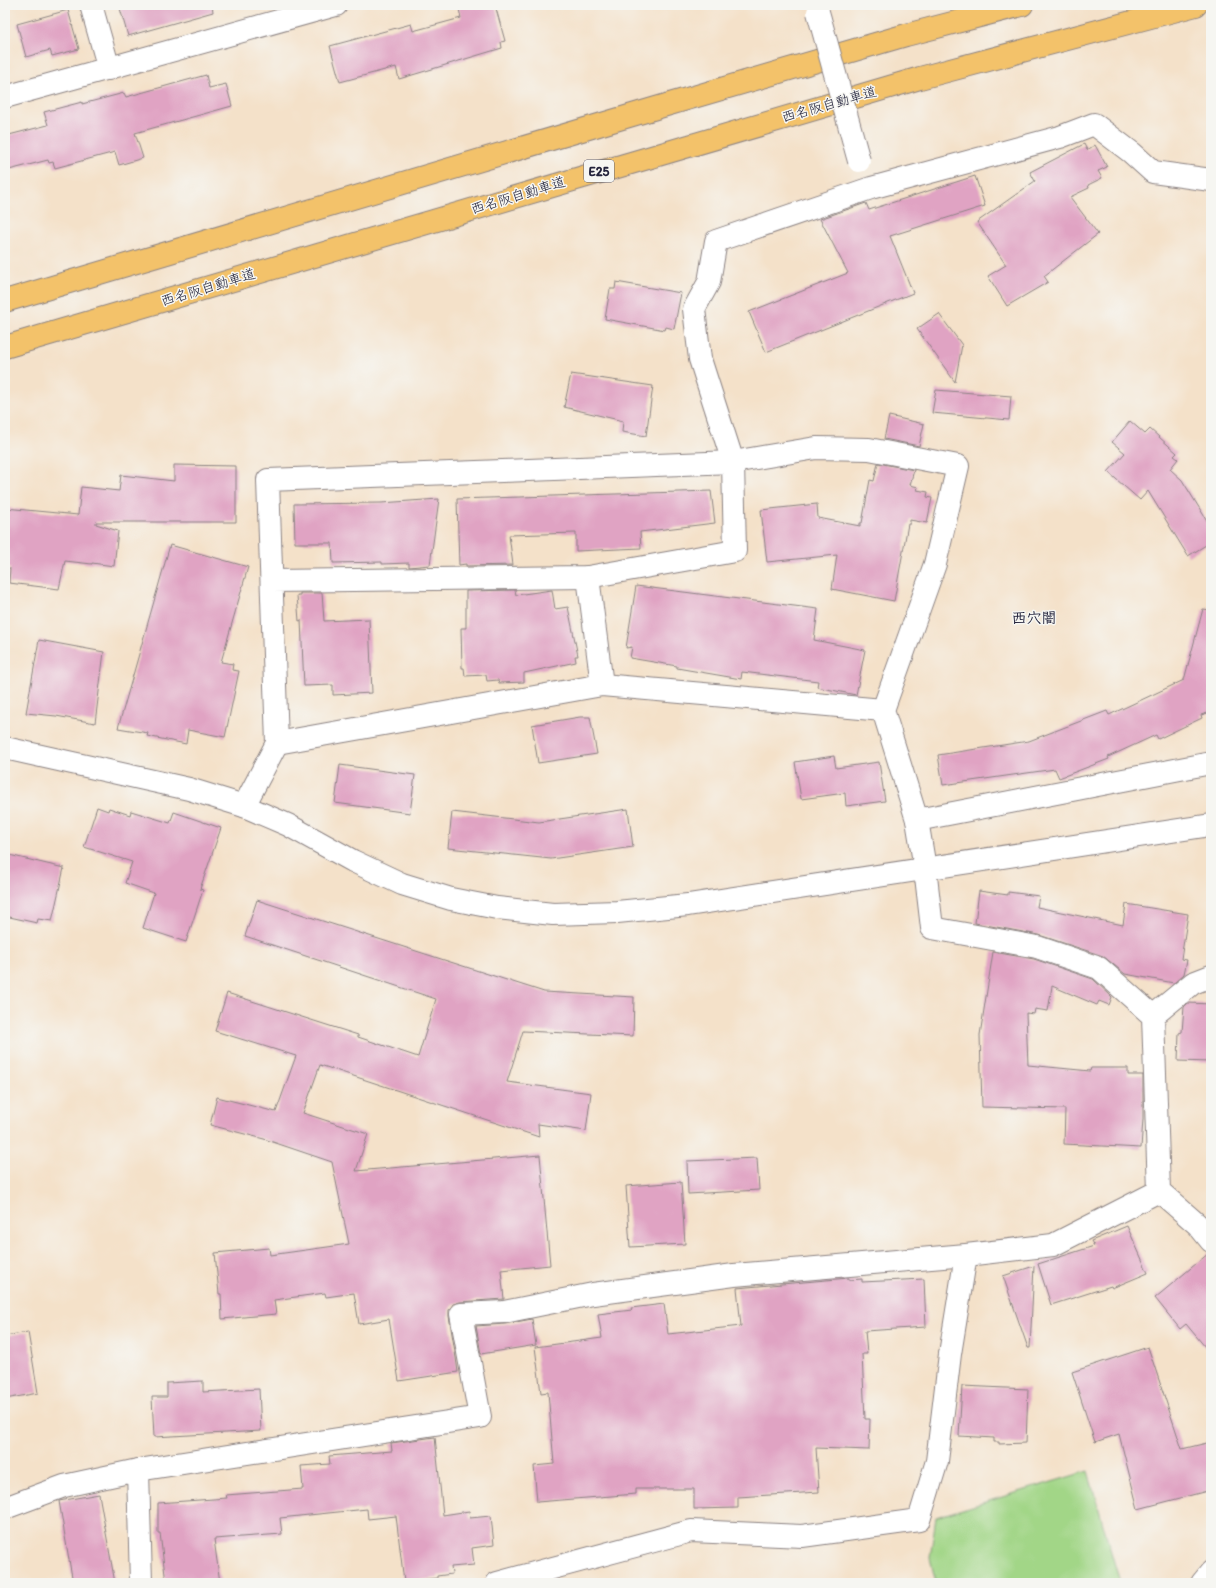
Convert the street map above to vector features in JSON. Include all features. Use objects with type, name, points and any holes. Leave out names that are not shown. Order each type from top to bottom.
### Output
[{"type":"highway","points":[[5,302],[664,105],[906,35],[1022,5]]},
{"type":"highway","name":"西名阪自動車道","points":[[5,348],[661,153],[920,78],[1196,5]]},
{"type":"street","points":[[91,5],[109,69]]},
{"type":"street","points":[[5,97],[336,5]]},
{"type":"street","points":[[818,9],[859,161],[871,188]]},
{"type":"street","points":[[272,581],[588,577],[735,551],[733,462],[700,359],[694,309],[709,282],[716,241],[871,188],[1060,137],[1094,124],[1132,153],[1153,172],[1211,180]]},
{"type":"street","points":[[244,806],[277,743],[268,480],[733,462],[816,448],[869,448],[958,466],[935,564],[883,710],[917,820],[925,868],[932,928],[1038,947],[1099,968],[1153,1016],[1159,1191],[1198,1225],[1211,1241]]},
{"type":"street","points":[[588,577],[602,685]]},
{"type":"street","points":[[277,743],[602,685],[883,710]]},
{"type":"street","points":[[5,748],[188,789],[244,806],[288,825],[353,862],[402,884],[451,899],[497,908],[553,914],[617,912],[688,905],[1211,825]]},
{"type":"street","points":[[917,820],[1211,763]]},
{"type":"street","points":[[1153,1016],[1193,983],[1211,976]]},
{"type":"street","points":[[5,1508],[64,1486],[138,1470],[480,1417],[461,1314],[504,1312],[593,1294],[734,1275],[966,1255],[1053,1245],[1159,1191]]},
{"type":"street","points":[[497,1583],[691,1531],[802,1536],[919,1520],[937,1461],[950,1354],[966,1255]]},
{"type":"street","points":[[138,1470],[141,1583]]},
{"type":"street","points":[[1202,1583],[1211,1572]]},
{"type":"green space","points":[[1088,1471],[1120,1583],[936,1583],[930,1558],[936,1517]]},
{"type":"building","points":[[119,5],[212,5],[213,12],[128,36]]},
{"type":"building","points":[[458,5],[495,5],[505,41],[501,42],[502,48],[399,79],[396,67],[340,82],[330,46],[411,24],[413,31],[461,18]]},
{"type":"building","points":[[68,10],[79,49],[52,56],[50,50],[26,57],[17,24]]},
{"type":"building","points":[[206,75],[209,88],[226,84],[232,106],[135,133],[143,158],[119,165],[115,152],[55,168],[53,162],[49,163],[48,160],[5,171],[5,136],[48,125],[44,112],[124,93],[126,97]]},
{"type":"building","points":[[1084,144],[1087,150],[1095,145],[1107,167],[1098,171],[1102,178],[1088,185],[1089,188],[1070,197],[1098,234],[1044,276],[1048,282],[1007,306],[988,276],[1006,265],[977,222],[1035,181],[1030,172]]},
{"type":"building","points":[[975,176],[985,206],[890,236],[913,293],[766,352],[749,312],[848,273],[820,219],[866,203],[869,210]]},
{"type":"building","points":[[616,282],[681,293],[674,329],[666,327],[665,330],[605,319],[610,289],[615,289]]},
{"type":"building","points":[[939,314],[962,345],[955,382],[917,329]]},
{"type":"building","points":[[571,374],[653,386],[646,436],[622,432],[623,421],[564,407]]},
{"type":"building","points":[[936,390],[1011,396],[1009,420],[932,413]]},
{"type":"building","points":[[889,416],[924,424],[919,446],[884,439]]},
{"type":"building","points":[[1130,421],[1145,434],[1150,429],[1177,453],[1174,456],[1178,459],[1170,469],[1182,480],[1211,527],[1211,542],[1188,556],[1148,491],[1140,500],[1108,472],[1125,453],[1112,442]]},
{"type":"building","points":[[878,463],[914,470],[910,485],[918,487],[917,490],[928,492],[927,497],[932,498],[927,523],[910,520],[910,524],[908,524],[894,601],[832,589],[837,555],[767,562],[761,510],[817,504],[818,518],[860,526],[860,523],[862,523],[870,480],[874,481]]},
{"type":"building","points":[[174,465],[236,466],[236,522],[96,522],[96,524],[118,531],[114,566],[65,561],[59,589],[9,583],[10,568],[5,568],[5,508],[78,515],[81,487],[119,491],[121,475],[174,481]]},
{"type":"building","points":[[711,491],[715,523],[640,532],[641,548],[576,551],[576,533],[509,535],[513,565],[459,565],[457,499]]},
{"type":"building","points":[[439,499],[430,565],[409,567],[409,563],[333,563],[332,543],[295,543],[294,504],[381,503]]},
{"type":"building","points":[[170,545],[248,567],[221,662],[233,664],[232,670],[239,671],[225,737],[188,730],[186,744],[147,736],[148,733],[118,728]]},
{"type":"building","points":[[636,586],[818,609],[814,640],[865,650],[856,695],[817,687],[818,681],[742,672],[741,679],[630,658],[632,647],[626,648]]},
{"type":"building","points":[[515,590],[516,595],[552,590],[555,609],[568,607],[578,656],[575,656],[576,662],[524,673],[524,682],[499,683],[498,680],[487,681],[486,675],[465,676],[464,668],[462,668],[461,628],[466,628],[466,591]]},
{"type":"building","points":[[300,593],[322,593],[324,621],[369,619],[372,693],[333,695],[333,685],[304,686],[301,620],[299,621],[297,595],[300,595]]},
{"type":"building","points":[[1203,609],[1211,610],[1211,712],[1201,715],[1202,718],[1158,739],[1156,735],[1108,757],[1109,759],[1059,778],[1055,769],[943,785],[938,755],[1029,741],[1107,711],[1109,715],[1184,680]]},
{"type":"building","points":[[39,640],[104,652],[95,723],[56,716],[26,713]]},
{"type":"building","points":[[580,717],[590,717],[597,754],[538,763],[532,725]]},
{"type":"building","points":[[834,756],[836,768],[879,762],[885,801],[846,806],[845,793],[801,799],[795,762]]},
{"type":"building","points":[[340,765],[415,775],[410,813],[335,803]]},
{"type":"building","points":[[97,807],[108,811],[109,808],[130,815],[131,811],[170,823],[174,812],[221,828],[200,889],[203,890],[186,942],[143,928],[154,893],[125,883],[132,862],[84,847]]},
{"type":"building","points":[[628,809],[633,847],[551,859],[448,848],[452,812],[539,822]]},
{"type":"building","points":[[5,854],[64,868],[52,921],[38,919],[37,923],[5,916]]},
{"type":"building","points":[[979,891],[1008,895],[1008,892],[1039,896],[1037,907],[1123,925],[1126,904],[1188,914],[1181,959],[1187,960],[1184,974],[1174,983],[1125,974],[1103,956],[1039,935],[975,923]]},
{"type":"building","points":[[257,900],[544,992],[634,997],[633,1036],[523,1031],[507,1082],[591,1093],[586,1131],[538,1124],[539,1137],[320,1065],[303,1113],[368,1134],[356,1171],[540,1155],[550,1265],[501,1270],[504,1299],[460,1302],[453,1304],[449,1310],[449,1316],[458,1372],[399,1381],[389,1319],[359,1324],[354,1293],[326,1297],[325,1293],[274,1300],[276,1314],[222,1319],[221,1294],[219,1294],[215,1253],[269,1248],[270,1255],[349,1244],[332,1162],[264,1139],[210,1125],[217,1097],[276,1112],[296,1056],[215,1031],[227,993],[358,1035],[358,1037],[418,1057],[436,999],[245,936]]},
{"type":"building","points":[[993,952],[1034,959],[1093,979],[1112,997],[1109,1005],[1099,1001],[1097,1005],[1052,986],[1048,1011],[1035,1009],[1034,1014],[1026,1013],[1028,1065],[1090,1071],[1091,1068],[1128,1068],[1128,1075],[1143,1075],[1143,1119],[1141,1148],[1064,1144],[1065,1109],[982,1107],[980,1035]]},
{"type":"building","points":[[1188,1003],[1211,1004],[1211,1062],[1178,1061],[1179,1033],[1182,1032],[1184,1007]]},
{"type":"building","points":[[757,1158],[759,1190],[688,1194],[687,1161]]},
{"type":"building","points":[[681,1182],[685,1244],[630,1247],[626,1186]]},
{"type":"building","points":[[1127,1226],[1148,1273],[1112,1288],[1111,1286],[1051,1305],[1038,1264],[1094,1246],[1091,1241]]},
{"type":"building","points":[[1209,1253],[1211,1253],[1211,1354],[1186,1324],[1180,1329],[1155,1298]]},
{"type":"building","points":[[1034,1266],[1030,1348],[1028,1348],[1003,1276]]},
{"type":"building","points":[[849,1278],[849,1280],[862,1279],[862,1282],[924,1279],[926,1327],[865,1331],[867,1354],[862,1354],[865,1419],[870,1419],[869,1450],[816,1448],[819,1492],[738,1497],[738,1508],[694,1509],[694,1489],[636,1489],[636,1494],[537,1502],[534,1466],[554,1464],[548,1392],[541,1393],[535,1347],[602,1338],[598,1314],[664,1304],[668,1334],[741,1326],[737,1288]]},
{"type":"building","points":[[532,1319],[536,1345],[481,1354],[476,1326],[505,1324]]},
{"type":"building","points":[[28,1332],[38,1393],[5,1399],[5,1336]]},
{"type":"building","points":[[1148,1347],[1182,1449],[1211,1442],[1211,1490],[1138,1509],[1119,1434],[1095,1442],[1072,1372]]},
{"type":"building","points":[[203,1381],[203,1392],[259,1389],[261,1431],[154,1437],[152,1397],[167,1397],[167,1383]]},
{"type":"building","points":[[962,1386],[1028,1389],[1026,1443],[999,1444],[999,1442],[994,1442],[994,1438],[959,1436]]},
{"type":"building","points":[[435,1437],[443,1515],[469,1511],[470,1518],[491,1516],[494,1545],[472,1548],[474,1565],[451,1567],[452,1574],[437,1576],[437,1578],[404,1582],[396,1516],[368,1519],[367,1509],[280,1518],[282,1534],[214,1539],[220,1583],[166,1583],[160,1533],[158,1533],[158,1503],[227,1498],[226,1495],[303,1489],[301,1466],[330,1464],[329,1456],[392,1451],[391,1443]]},
{"type":"building","points":[[99,1494],[115,1583],[73,1583],[59,1501]]},
{"type":"district","name":"西穴闇","points":[[1034,618]]}]
